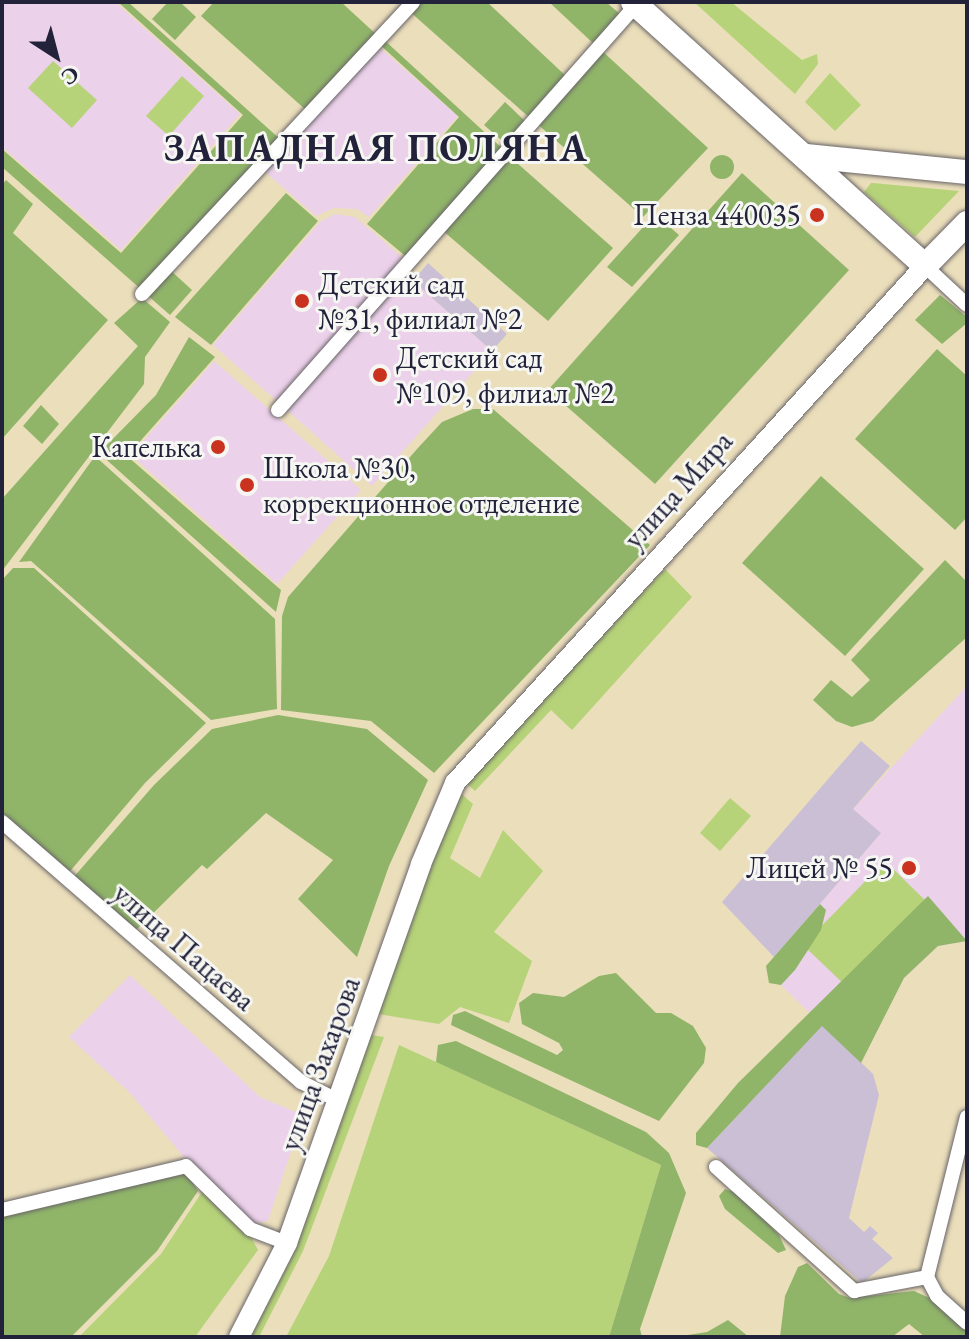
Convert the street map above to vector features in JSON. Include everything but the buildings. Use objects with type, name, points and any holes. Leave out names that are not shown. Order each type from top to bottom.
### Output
[{"type":"main road","points":[[635,3],[925,266]]},
{"type":"main road","points":[[806,156],[967,172]]},
{"type":"main road","points":[[845,193],[840,180],[844,169],[871,162]]},
{"type":"main road","name":"улица Мира","points":[[443,804],[497,734],[967,223]]},
{"type":"main road","name":"улица Захарова","points":[[239,1337],[287,1243],[443,804]]},
{"type":"street","points":[[142,294],[413,2]]},
{"type":"street","points":[[278,410],[635,3]]},
{"type":"street","points":[[925,266],[967,305]]},
{"type":"street","name":"улица Пацаева","points":[[2,822],[301,1082],[339,1101]]},
{"type":"street","points":[[967,1117],[927,1277],[937,1296],[967,1323]]},
{"type":"street","points":[[2,1210],[186,1166],[250,1229],[287,1243]]},
{"type":"street","points":[[716,1167],[854,1291],[927,1277]]},
{"type":"shaded area","points":[[2,2],[115,2],[240,114],[121,250],[2,147]]},
{"type":"shaded area","points":[[379,47],[458,116],[369,217],[357,209],[334,208],[316,216],[264,171]]},
{"type":"shaded area","points":[[335,214],[355,217],[404,259],[277,401],[213,345],[320,222]]},
{"type":"shaded area","points":[[428,263],[507,334],[492,351],[413,281]]},
{"type":"shaded area","points":[[406,275],[492,351],[372,486],[286,409]]},
{"type":"shaded area","points":[[214,361],[361,490],[277,584],[131,455]]},
{"type":"shaded area","name":"Лицей № 55","points":[[967,686],[967,941],[938,946],[904,978],[861,1063],[781,985],[774,957],[880,834],[853,809]]},
{"type":"shaded area","points":[[861,741],[890,766],[853,809],[881,833],[774,957],[722,902]]},
{"type":"shaded area","points":[[130,975],[260,1097],[303,1115],[268,1221],[250,1224],[189,1163],[130,1093],[69,1037]]},
{"type":"shaded area","points":[[822,1025],[873,1074],[879,1095],[849,1218],[864,1232],[870,1226],[878,1233],[872,1239],[893,1258],[862,1283],[707,1148]]},
{"type":"green space","points":[[118,2],[128,2],[281,140],[143,291],[2,167],[2,149],[121,253],[243,115]]},
{"type":"green space","points":[[168,2],[180,2],[196,17],[175,40],[152,19]]},
{"type":"green space","points":[[214,2],[341,2],[378,36],[307,111],[201,16]]},
{"type":"green space","points":[[416,2],[487,2],[567,77],[531,119],[408,10]]},
{"type":"green space","points":[[549,2],[606,2],[621,15],[595,45]]},
{"type":"green space","points":[[694,2],[731,2],[802,60],[817,54],[818,64],[795,94]]},
{"type":"green space","points":[[382,38],[504,150],[409,259],[367,224],[459,117],[378,43]]},
{"type":"green space","points":[[601,50],[708,148],[643,217],[535,122]]},
{"type":"green space","points":[[53,61],[97,100],[72,128],[28,88]]},
{"type":"green space","points":[[830,73],[861,105],[835,131],[805,102]]},
{"type":"green space","points":[[182,76],[204,96],[169,136],[146,116]]},
{"type":"green space","points":[[505,102],[527,123],[507,145],[484,125]]},
{"type":"green space","points":[[508,155],[613,248],[548,321],[442,230]]},
{"type":"green space","points":[[722,155],[731,158],[734,167],[731,176],[722,179],[713,176],[710,167],[713,158]]},
{"type":"green space","points":[[742,173],[849,270],[655,484],[548,390]]},
{"type":"green space","points":[[6,180],[33,204],[13,233],[108,320],[2,439],[2,185]]},
{"type":"green space","points":[[871,183],[959,191],[915,237],[864,192]]},
{"type":"green space","points":[[286,193],[318,221],[211,345],[175,317]]},
{"type":"green space","points":[[655,214],[679,235],[632,287],[607,267]]},
{"type":"green space","points":[[169,269],[192,290],[170,315],[146,294]]},
{"type":"green space","points":[[940,295],[967,317],[967,323],[942,344],[915,320]]},
{"type":"green space","points":[[142,298],[170,322],[145,357],[144,384],[2,571],[2,499],[138,346],[114,323]]},
{"type":"green space","points":[[189,337],[215,357],[127,456],[281,590],[276,612],[99,453],[156,395]]},
{"type":"green space","points":[[937,349],[967,376],[967,517],[955,530],[855,439]]},
{"type":"green space","points":[[41,405],[59,424],[42,444],[23,426]]},
{"type":"green space","points":[[473,409],[493,409],[650,545],[434,773],[371,721],[281,710],[282,616],[288,597],[417,449],[442,422]]},
{"type":"green space","points":[[95,456],[275,619],[277,709],[211,720],[31,561],[19,562]]},
{"type":"green space","points":[[821,476],[924,569],[845,656],[742,563]]},
{"type":"green space","points":[[945,560],[967,582],[967,637],[873,721],[852,727],[836,721],[813,700],[831,680],[852,697],[870,680],[851,660]]},
{"type":"green space","points":[[13,568],[34,568],[206,723],[145,783],[66,876],[2,819],[2,580]]},
{"type":"green space","points":[[665,569],[692,597],[572,730],[551,710],[475,791],[465,782]]},
{"type":"green space","points":[[278,715],[367,729],[428,780],[389,866],[357,957],[298,899],[333,860],[266,813],[207,869],[202,865],[133,933],[72,879],[154,785],[212,729]]},
{"type":"green space","points":[[457,790],[473,804],[450,858],[480,878],[503,830],[543,871],[494,932],[532,961],[509,1023],[460,1007],[439,1024],[378,1014]]},
{"type":"green space","points":[[730,798],[751,816],[720,851],[700,833]]},
{"type":"green space","points":[[885,861],[932,907],[851,991],[803,945]]},
{"type":"green space","points":[[928,896],[967,941],[938,946],[904,978],[861,1063],[822,1026],[707,1148],[696,1145],[696,1133],[738,1083]]},
{"type":"green space","points":[[820,904],[826,910],[821,930],[795,970],[781,985],[769,983],[766,966]]},
{"type":"green space","points":[[616,973],[656,1013],[671,1013],[693,1026],[706,1048],[704,1063],[659,1121],[451,1025],[453,1015],[465,1011],[557,1055],[563,1050],[559,1043],[522,1024],[519,1003],[533,993],[564,997],[599,976]]},
{"type":"green space","points":[[371,1035],[384,1037],[303,1251],[259,1337],[247,1337]]},
{"type":"green space","points":[[456,1041],[646,1132],[669,1153],[686,1193],[640,1329],[642,1337],[609,1337],[661,1165],[436,1062],[438,1045]]},
{"type":"green space","points":[[399,1045],[661,1165],[609,1337],[286,1337],[329,1256]]},
{"type":"green space","points":[[186,1173],[198,1191],[157,1251],[71,1337],[2,1337],[2,1217],[145,1178]]},
{"type":"green space","points":[[204,1189],[249,1233],[258,1250],[195,1337],[79,1337],[161,1254]]},
{"type":"green space","points":[[725,1189],[739,1194],[779,1235],[786,1250],[778,1253],[725,1209],[719,1196]]},
{"type":"green space","points":[[807,1263],[839,1294],[850,1298],[914,1291],[934,1300],[967,1329],[967,1337],[925,1337],[909,1324],[892,1337],[780,1337],[785,1296],[798,1267]]},
{"type":"green space","points":[[728,1320],[749,1337],[675,1337],[707,1332]]},
{"type":"place","name":"Пенза 440035","points":[[817,215]]},
{"type":"place","name":"Детский сад №31, филиал №2","points":[[302,301]]},
{"type":"place","name":"Детский сад №109, филиал №2","points":[[380,375]]},
{"type":"place","name":"Капелька","points":[[218,447]]},
{"type":"place","name":"Школа №30, коррекционное отделение","points":[[247,485]]},
{"type":"place","name":"Лицей № 55","points":[[909,868]]},
{"type":"district","name":"ЗАПАДНАЯ ПОЛЯНА","points":[[376,148]]}]
